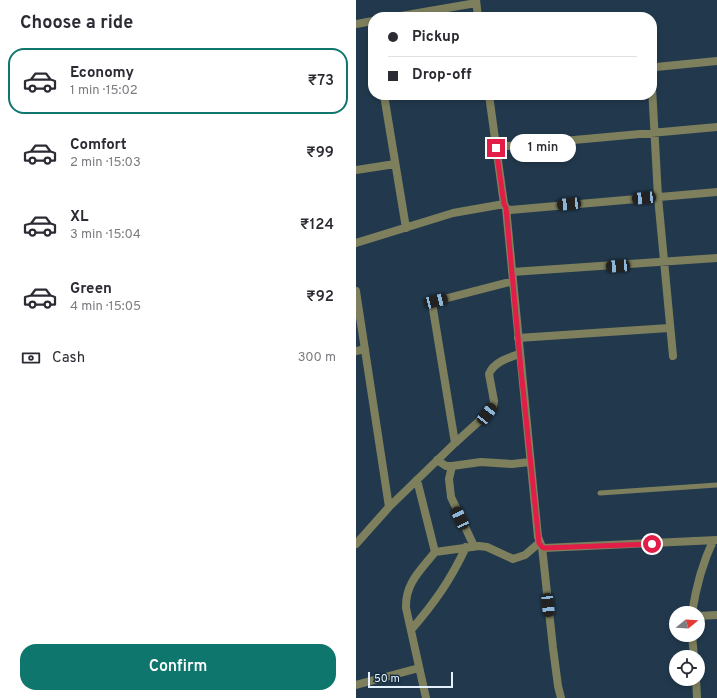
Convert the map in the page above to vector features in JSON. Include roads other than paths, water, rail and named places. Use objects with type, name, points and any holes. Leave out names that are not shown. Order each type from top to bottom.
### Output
[{"type":"street","points":[[422,12],[476,2],[477,12]]},
{"type":"street","points":[[356,24],[368,22]]},
{"type":"street","points":[[657,67],[717,61]]},
{"type":"street","points":[[385,100],[406,228]]},
{"type":"street","points":[[490,100],[505,206],[530,462],[554,656],[561,698]]},
{"type":"street","points":[[653,100],[658,197],[673,356]]},
{"type":"street","points":[[496,148],[717,127]]},
{"type":"street","points":[[356,170],[395,164]]},
{"type":"street","points":[[356,243],[463,211],[505,206],[510,210],[717,192]]},
{"type":"street","points":[[512,272],[664,263],[717,258]]},
{"type":"street","points":[[455,442],[433,304],[436,301],[513,282]]},
{"type":"street","points":[[356,291],[389,507]]},
{"type":"street","points":[[518,338],[670,328]]},
{"type":"street","points":[[356,351],[365,348]]},
{"type":"street","points":[[357,541],[455,442],[487,414],[494,401],[490,374],[491,371],[506,359],[519,354]]},
{"type":"street","points":[[437,460],[446,466],[481,462],[512,464],[530,462]]},
{"type":"street","points":[[452,466],[449,484],[451,497],[470,547]]},
{"type":"street","points":[[417,480],[435,552]]},
{"type":"street","points":[[541,545],[544,548],[715,541]]},
{"type":"street","points":[[693,606],[695,590],[704,559],[715,541]]},
{"type":"street","points":[[426,698],[406,608],[406,593],[410,584],[435,552],[470,547],[487,547],[513,559],[525,555],[541,545]]},
{"type":"street","points":[[411,630],[445,588],[457,566],[470,547]]},
{"type":"street","points":[[705,616],[717,615]]},
{"type":"street","points":[[356,685],[419,668]]},
{"type":"street","points":[[696,686],[697,698]]},
{"type":"lane","points":[[600,492],[717,485]]}]
